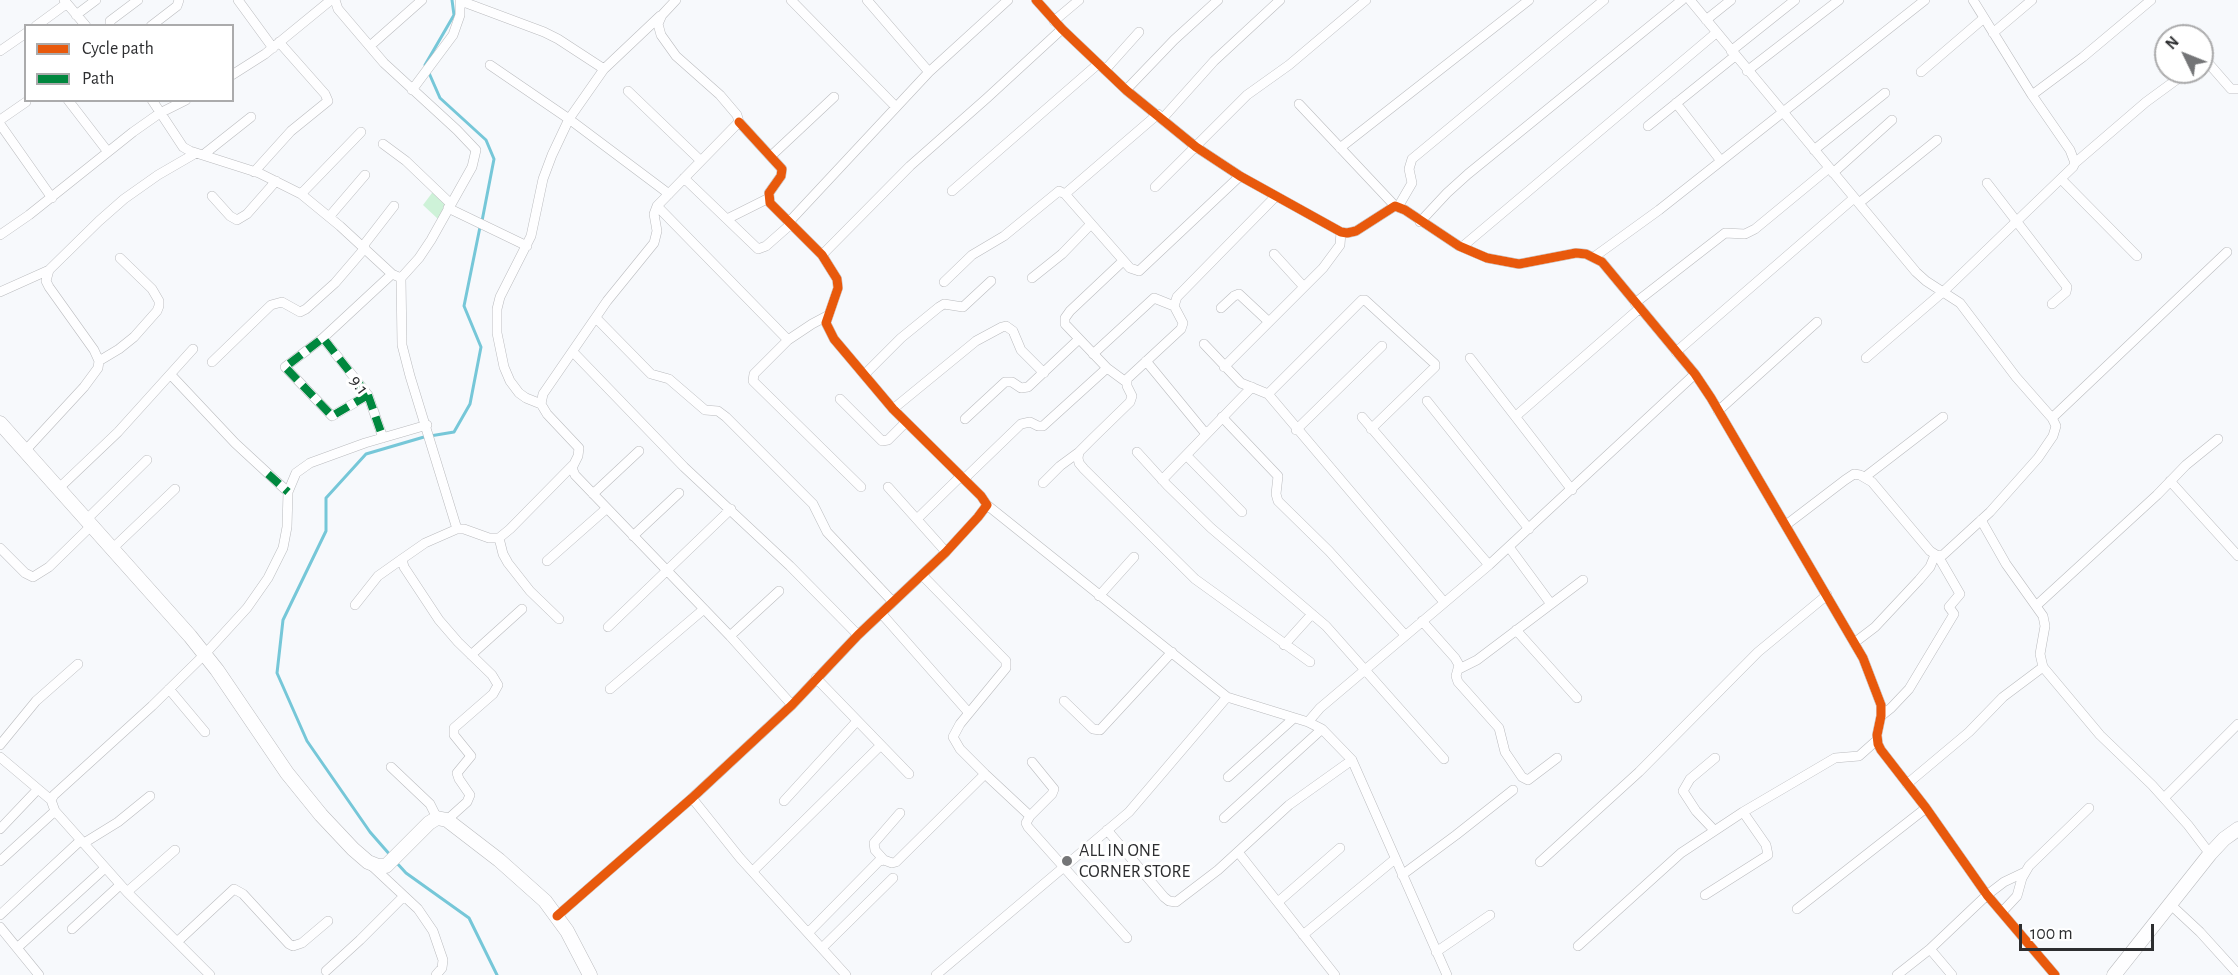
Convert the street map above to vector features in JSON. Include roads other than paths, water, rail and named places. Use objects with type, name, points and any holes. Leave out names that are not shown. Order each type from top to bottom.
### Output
[{"type":"main road","points":[[0,423],[205,654],[287,773],[333,828],[369,862],[378,866],[386,866],[442,819],[464,832],[526,883],[567,931],[590,975]]},
{"type":"main road","points":[[2114,975],[2210,854],[2238,828]]},
{"type":"street","points":[[76,15],[96,0]]},
{"type":"street","points":[[110,24],[110,21],[138,0]]},
{"type":"street","points":[[154,24],[177,6],[179,0]]},
{"type":"street","points":[[238,0],[276,45],[325,94],[328,101],[291,131],[254,172]]},
{"type":"street","points":[[234,74],[276,45],[333,0],[394,75],[457,129],[476,150],[476,159],[419,258],[285,367],[332,416],[368,395]]},
{"type":"street","points":[[370,46],[422,0]]},
{"type":"street","points":[[356,605],[378,576],[425,543],[457,529],[489,538],[499,538],[510,530],[573,465],[579,448],[547,414],[541,404],[526,398],[510,381],[499,350],[497,309],[500,297],[526,246],[536,214],[543,179],[569,119],[604,69],[676,0]]},
{"type":"street","points":[[791,0],[896,107]]},
{"type":"street","points":[[867,0],[929,72]]},
{"type":"street","points":[[684,178],[758,249],[766,246],[929,72],[1008,0]]},
{"type":"street","points":[[1036,0],[1054,21],[1126,90],[1196,147],[1240,176],[1341,232],[1347,233],[1356,231],[1396,206],[1412,183],[1409,169],[1412,159],[1604,0]]},
{"type":"street","points":[[1054,21],[1079,0]]},
{"type":"street","points":[[1126,90],[1174,40],[1218,0]]},
{"type":"street","points":[[1065,194],[1160,116],[1214,61],[1280,0]]},
{"type":"street","points":[[1155,187],[1247,95],[1289,65],[1366,0]]},
{"type":"street","points":[[1340,148],[1530,0]]},
{"type":"street","points":[[1420,222],[1468,174],[1682,0]]},
{"type":"street","points":[[1690,0],[1917,272],[1926,281],[1960,303],[2016,377],[2052,418],[2056,430],[2038,458],[1981,520],[1948,552],[1936,555],[1919,580],[1875,627],[1854,643]]},
{"type":"street","points":[[1706,20],[1731,0]]},
{"type":"street","points":[[1648,126],[1795,0]]},
{"type":"street","points":[[1748,71],[1839,0]]},
{"type":"street","points":[[1594,257],[1721,161],[1925,0]]},
{"type":"street","points":[[1973,0],[2032,95],[2070,150],[2075,163]]},
{"type":"street","points":[[1993,33],[2032,0]]},
{"type":"street","points":[[2032,95],[2083,57],[2151,0]]},
{"type":"street","points":[[412,90],[453,36],[460,15],[461,1],[544,32],[604,69]]},
{"type":"street","points":[[38,24],[65,2],[84,24]]},
{"type":"street","points":[[662,15],[658,24],[668,48],[720,95],[737,115],[739,122],[783,172],[771,189],[770,202],[822,255],[833,270],[838,288],[826,323],[834,339],[893,409],[981,496],[987,505],[1227,697],[1308,722],[1322,729],[1352,760],[1447,975]]},
{"type":"street","points":[[1921,72],[1984,18]]},
{"type":"street","points":[[822,255],[910,166],[1062,29]]},
{"type":"street","points":[[952,191],[1101,67],[1139,32]]},
{"type":"street","points":[[1462,247],[1716,33]]},
{"type":"street","points":[[0,51],[22,36]]},
{"type":"street","points":[[490,65],[569,119],[669,194]]},
{"type":"street","points":[[2214,70],[2231,89],[2238,89]]},
{"type":"street","points":[[1866,358],[1944,291],[2071,172],[2075,163],[2171,84]]},
{"type":"street","points":[[628,92],[701,161]]},
{"type":"street","points":[[1814,150],[1885,93]]},
{"type":"street","points":[[771,156],[834,98]]},
{"type":"street","points":[[26,102],[0,122],[52,198]]},
{"type":"street","points":[[70,102],[108,152]]},
{"type":"street","points":[[153,102],[179,142],[189,151],[254,172],[301,194],[397,276],[402,345],[457,529]]},
{"type":"street","points":[[0,235],[52,198],[160,113],[182,102]]},
{"type":"street","points":[[1676,103],[1721,161]]},
{"type":"street","points":[[1299,104],[1396,206],[1462,247],[1487,258],[1519,264],[1576,253],[1594,257],[1610,271],[1695,374],[1827,595],[1876,688],[1881,716],[1877,740],[1881,750],[1926,808],[1987,895],[2055,975]]},
{"type":"street","points":[[0,292],[50,270],[111,210],[158,175],[199,154],[251,117]]},
{"type":"street","points":[[1516,416],[1638,305],[1725,233],[1745,234],[1755,229],[1892,120]]},
{"type":"street","points":[[541,404],[543,394],[596,318],[654,243],[657,231],[654,214],[657,206],[739,122]]},
{"type":"street","points":[[301,194],[361,132]]},
{"type":"street","points":[[1676,352],[1857,200],[1937,140]]},
{"type":"street","points":[[383,144],[406,161],[450,206],[462,215],[526,246]]},
{"type":"street","points":[[329,217],[365,175]]},
{"type":"street","points":[[944,282],[972,255],[1004,237],[1059,190],[1123,261],[1133,270],[1139,271],[1240,176]]},
{"type":"street","points":[[2062,180],[2137,255]]},
{"type":"street","points":[[212,196],[230,216],[237,220],[246,214],[276,181]]},
{"type":"street","points":[[1987,183],[2067,288],[2052,304]]},
{"type":"street","points":[[1174,306],[1177,297],[1276,196]]},
{"type":"street","points":[[727,219],[769,198]]},
{"type":"street","points":[[212,362],[271,305],[282,302],[300,312],[306,309],[335,283],[394,206]]},
{"type":"street","points":[[657,206],[788,340]]},
{"type":"street","points":[[1032,278],[1062,254],[1091,224]]},
{"type":"street","points":[[1224,367],[1336,253],[1340,245],[1341,232]]},
{"type":"street","points":[[2052,418],[2227,252]]},
{"type":"street","points":[[1274,254],[1304,287]]},
{"type":"street","points":[[24,452],[94,376],[99,362],[134,337],[157,311],[159,301],[152,289],[120,258]]},
{"type":"street","points":[[1042,483],[1080,452],[1130,402],[1132,396],[1126,382],[1107,368],[1078,339],[1068,328],[1065,318],[1123,261]]},
{"type":"street","points":[[50,270],[46,280],[49,287],[99,362]]},
{"type":"street","points":[[864,375],[901,338],[939,307],[944,304],[963,307],[991,280]]},
{"type":"street","points":[[1221,308],[1239,294],[1269,322]]},
{"type":"street","points":[[1093,354],[1154,298],[1174,306],[1183,326],[1126,382]]},
{"type":"street","points":[[1268,394],[1362,300],[1365,300],[1436,364],[1371,429]]},
{"type":"street","points":[[828,316],[788,340],[754,374],[753,381],[861,487]]},
{"type":"street","points":[[596,318],[651,374],[669,379],[705,410],[718,411],[726,417],[813,504],[830,537],[893,602]]},
{"type":"street","points":[[1718,411],[1817,322]]},
{"type":"street","points":[[893,409],[971,345],[1006,326],[1013,331],[1021,350],[1044,373]]},
{"type":"street","name":"9.1","points":[[323,338],[368,395],[383,438]]},
{"type":"street","points":[[965,419],[1005,382],[1012,382],[1024,389],[1044,373],[1078,339]]},
{"type":"street","points":[[1204,344],[1241,383],[1268,394],[1296,430],[1444,602]]},
{"type":"street","points":[[1296,430],[1382,346]]},
{"type":"street","points":[[58,489],[118,432],[193,349]]},
{"type":"street","points":[[573,352],[684,467],[731,508],[858,636]]},
{"type":"street","points":[[1470,358],[1572,490]]},
{"type":"street","points":[[1146,361],[1206,434]]},
{"type":"street","points":[[917,519],[1022,424],[1030,422],[1043,426],[1107,368]]},
{"type":"street","points":[[1308,722],[1320,708],[1489,565],[1695,374]]},
{"type":"street","points":[[171,375],[235,443],[288,492]]},
{"type":"street","points":[[1162,480],[1252,387]]},
{"type":"street","points":[[840,399],[882,441],[888,440],[906,422]]},
{"type":"street","points":[[1427,402],[1529,529]]},
{"type":"street","points":[[1222,417],[1278,476],[1276,494],[1278,501],[1329,551],[1405,635]]},
{"type":"street","points":[[1362,417],[1489,565]]},
{"type":"street","points":[[1865,477],[1943,417]]},
{"type":"street","points":[[51,800],[60,787],[125,731],[205,654],[247,608],[276,563],[286,537],[288,492],[296,473],[310,463],[383,438],[427,427]]},
{"type":"street","points":[[2037,605],[2218,439]]},
{"type":"street","points":[[593,494],[639,451]]},
{"type":"street","points":[[1080,452],[1079,463],[1181,566],[1207,589],[1310,662]]},
{"type":"street","points":[[1137,452],[1211,528],[1326,626],[1444,759]]},
{"type":"street","points":[[1186,455],[1242,512]]},
{"type":"street","points":[[0,548],[25,573],[33,577],[49,567],[147,460]]},
{"type":"street","points":[[573,465],[573,471],[593,494],[730,636],[792,705]]},
{"type":"street","points":[[1786,525],[1854,474],[1865,477],[1936,555],[1960,594],[1949,607],[1954,614],[1909,689],[1892,708],[1881,716]]},
{"type":"street","points":[[2170,481],[2238,556]]},
{"type":"street","points":[[888,487],[946,552]]},
{"type":"street","points":[[112,549],[175,489]]},
{"type":"street","points":[[633,536],[679,493]]},
{"type":"street","points":[[556,916],[692,798],[792,705],[880,613],[946,552],[987,505]]},
{"type":"street","points":[[547,561],[606,508]]},
{"type":"street","points":[[608,627],[731,508]]},
{"type":"street","points":[[1981,520],[2006,564],[2043,616],[2045,626],[2040,654],[2043,667],[2100,735],[2164,798],[2210,854]]},
{"type":"street","points":[[499,538],[508,563],[530,591],[559,619]]},
{"type":"street","points":[[1509,547],[1551,604]]},
{"type":"street","points":[[1099,596],[1134,557]]},
{"type":"street","points":[[391,767],[430,804],[442,819],[461,808],[470,795],[457,773],[471,756],[454,735],[454,728],[498,688],[495,678],[448,631],[433,611],[404,567],[402,559]]},
{"type":"street","points":[[922,575],[995,648],[1007,664],[953,737],[960,749],[1030,816]]},
{"type":"street","points":[[1459,669],[1477,660],[1583,580]]},
{"type":"street","points":[[730,636],[779,591]]},
{"type":"street","points":[[1540,862],[1639,772],[1758,652],[1827,595]]},
{"type":"street","points":[[471,655],[522,609]]},
{"type":"street","points":[[610,689],[704,609]]},
{"type":"street","points":[[880,613],[969,713]]},
{"type":"street","points":[[1284,645],[1312,614]]},
{"type":"street","points":[[1422,621],[1455,658],[1459,665],[1456,676],[1458,682],[1499,728],[1505,752],[1522,777],[1528,780],[1557,758]]},
{"type":"street","points":[[1516,630],[1577,698]]},
{"type":"street","points":[[1064,701],[1093,729],[1100,730],[1172,652]]},
{"type":"street","points":[[0,745],[36,701],[78,664]]},
{"type":"street","points":[[1907,784],[1969,732],[2003,697],[2043,667]]},
{"type":"street","points":[[816,678],[909,774]]},
{"type":"street","points":[[169,689],[205,732]]},
{"type":"street","points":[[936,975],[1129,812],[1227,697]]},
{"type":"street","points":[[1228,777],[1294,718]]},
{"type":"street","points":[[784,801],[857,721]]},
{"type":"street","points":[[2164,798],[2238,724]]},
{"type":"street","points":[[1224,818],[1322,729]]},
{"type":"street","points":[[1578,946],[1662,868],[1714,830],[1835,758],[1859,756],[1877,740]]},
{"type":"street","points":[[753,871],[881,745]]},
{"type":"street","points":[[0,757],[51,800],[55,811],[124,889],[210,975]]},
{"type":"street","points":[[1714,830],[1696,811],[1683,791],[1690,779],[1715,758]]},
{"type":"street","points":[[1107,830],[1164,897],[1172,902],[1180,899],[1239,852],[1289,806],[1352,760]]},
{"type":"street","points":[[1032,762],[1054,789],[1052,794],[1030,816],[1026,823],[1028,827],[1127,938]]},
{"type":"street","points":[[900,813],[873,843],[874,850],[884,860],[891,863],[896,862],[985,774]]},
{"type":"street","points":[[0,829],[38,789]]},
{"type":"street","points":[[1402,875],[1513,790]]},
{"type":"street","points":[[0,915],[82,842],[118,822],[150,796]]},
{"type":"street","points":[[692,798],[753,871],[846,975]]},
{"type":"street","points":[[1897,975],[1930,949],[1987,895],[2004,882],[2025,872],[2088,807]]},
{"type":"street","points":[[1797,909],[1926,808]]},
{"type":"street","points":[[0,861],[55,811]]},
{"type":"street","points":[[1706,895],[1768,855],[1766,845],[1743,812]]},
{"type":"street","points":[[1278,902],[1340,848]]},
{"type":"street","points":[[72,929],[175,850]]},
{"type":"street","points":[[1239,852],[1335,975]]},
{"type":"street","points":[[1304,935],[1395,859]]},
{"type":"street","points":[[808,933],[876,864],[884,860]]},
{"type":"street","points":[[369,862],[425,919],[436,939],[443,960],[442,968],[436,975]]},
{"type":"street","points":[[17,948],[105,868]]},
{"type":"street","points":[[2002,912],[2017,896],[2025,872]]},
{"type":"street","points":[[822,948],[893,878]]},
{"type":"street","points":[[177,942],[234,889],[243,894],[293,946],[302,943],[328,921]]},
{"type":"street","points":[[326,971],[404,896]]},
{"type":"street","points":[[2171,905],[2200,932],[2238,974]]},
{"type":"street","points":[[1436,952],[1490,915]]},
{"type":"street","points":[[0,927],[39,975]]},
{"type":"street","points":[[1930,949],[1952,975]]},
{"type":"waterway","points":[[426,67],[425,65],[454,15],[452,0]]},
{"type":"waterway","points":[[429,73],[440,98],[486,140],[494,159],[482,221]]},
{"type":"waterway","points":[[391,856],[370,832],[307,741],[277,673],[283,620],[326,531],[326,498],[366,454],[424,437],[454,432],[470,404],[481,347],[464,306],[480,227]]},
{"type":"waterway","points":[[395,861],[406,873],[469,918],[497,975]]},
{"type":"place","name":"ALL IN ONE CORNER STORE","points":[[1067,861]]}]
